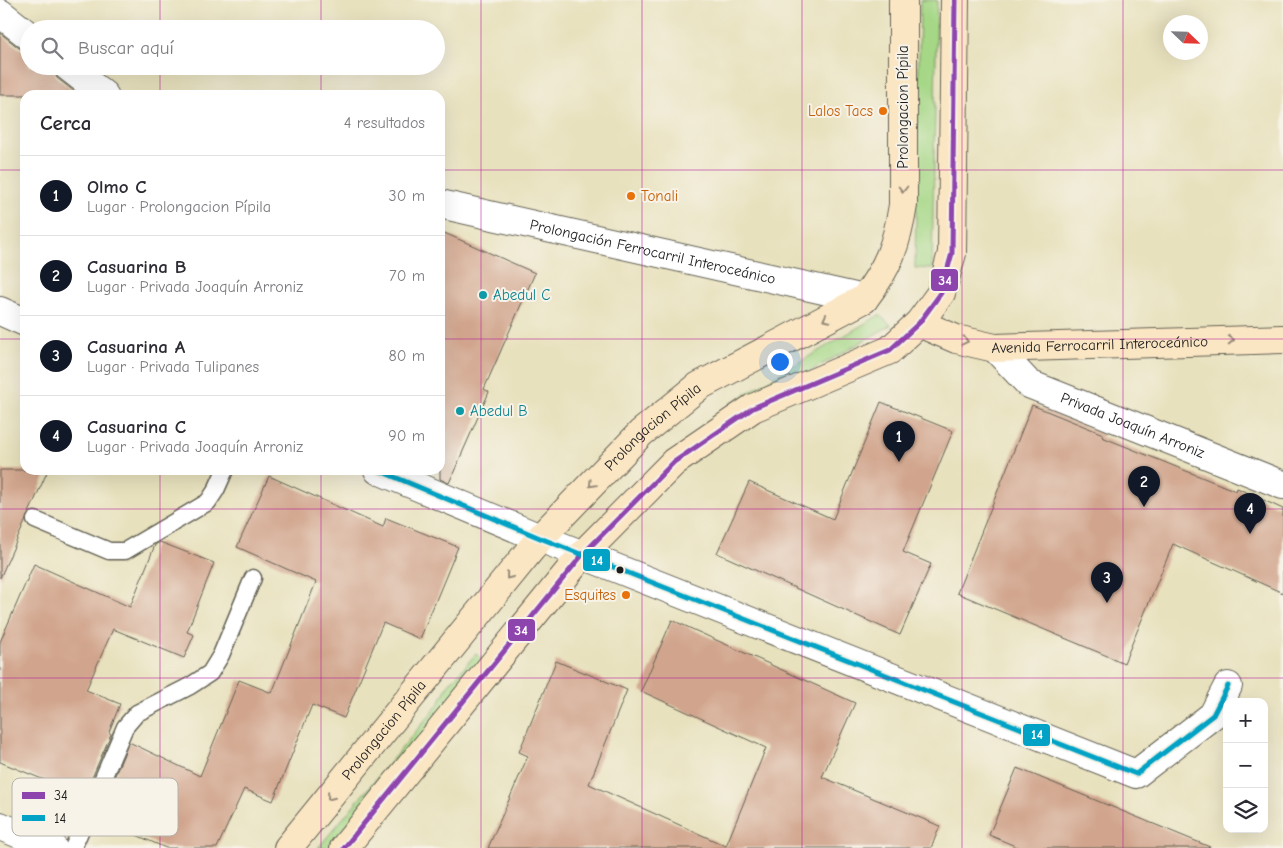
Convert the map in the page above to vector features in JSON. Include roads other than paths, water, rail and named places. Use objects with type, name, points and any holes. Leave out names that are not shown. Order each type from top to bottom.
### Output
[{"type":"main road","name":"Prolongacion Pípila","points":[[288,848],[540,538],[641,433],[699,386],[864,299],[890,260],[899,233],[903,206],[903,0]]},
{"type":"main road","points":[[344,848],[583,554],[674,462],[753,408],[890,350],[919,323],[941,293],[952,253],[955,0]]},
{"type":"main road","name":"Avenida Ferrocarril Interoceánico","points":[[919,323],[956,339],[995,348],[1283,339]]},
{"type":"street","points":[[0,13],[20,29]]},
{"type":"street","points":[[79,75],[98,90]]},
{"type":"street","name":"Prolongación Ferrocarril Interoceánico","points":[[445,205],[864,299]]},
{"type":"street","points":[[0,311],[20,320]]},
{"type":"street","name":"Privada Joaquín Arroniz","points":[[995,348],[1029,384],[1283,485]]},
{"type":"street","points":[[390,475],[540,538],[1136,774],[1213,715],[1228,686]]},
{"type":"street","points":[[0,826],[12,831]]},
{"type":"street","points":[[24,836],[53,848]]},
{"type":"lane","points":[[35,520],[110,551],[125,551],[208,502],[222,475]]},
{"type":"lane","points":[[103,778],[125,727],[137,713],[190,686],[210,673],[221,655],[253,578]]},
{"type":"lane","points":[[73,848],[78,836]]},
{"type":"place","name":"Lalos Tacs","points":[[883,111]]},
{"type":"place","name":"Tonali","points":[[631,196]]},
{"type":"place","name":"Abedul C","points":[[483,295]]},
{"type":"place","name":"Abedul B","points":[[460,411]]},
{"type":"place","name":"Olmo C","points":[[899,462]]},
{"type":"place","name":"Casuarina B","points":[[1144,507]]},
{"type":"place","name":"Casuarina C","points":[[1250,534]]},
{"type":"place","name":"Esquites","points":[[626,595]]},
{"type":"place","name":"Casuarina A","points":[[1107,603]]}]
